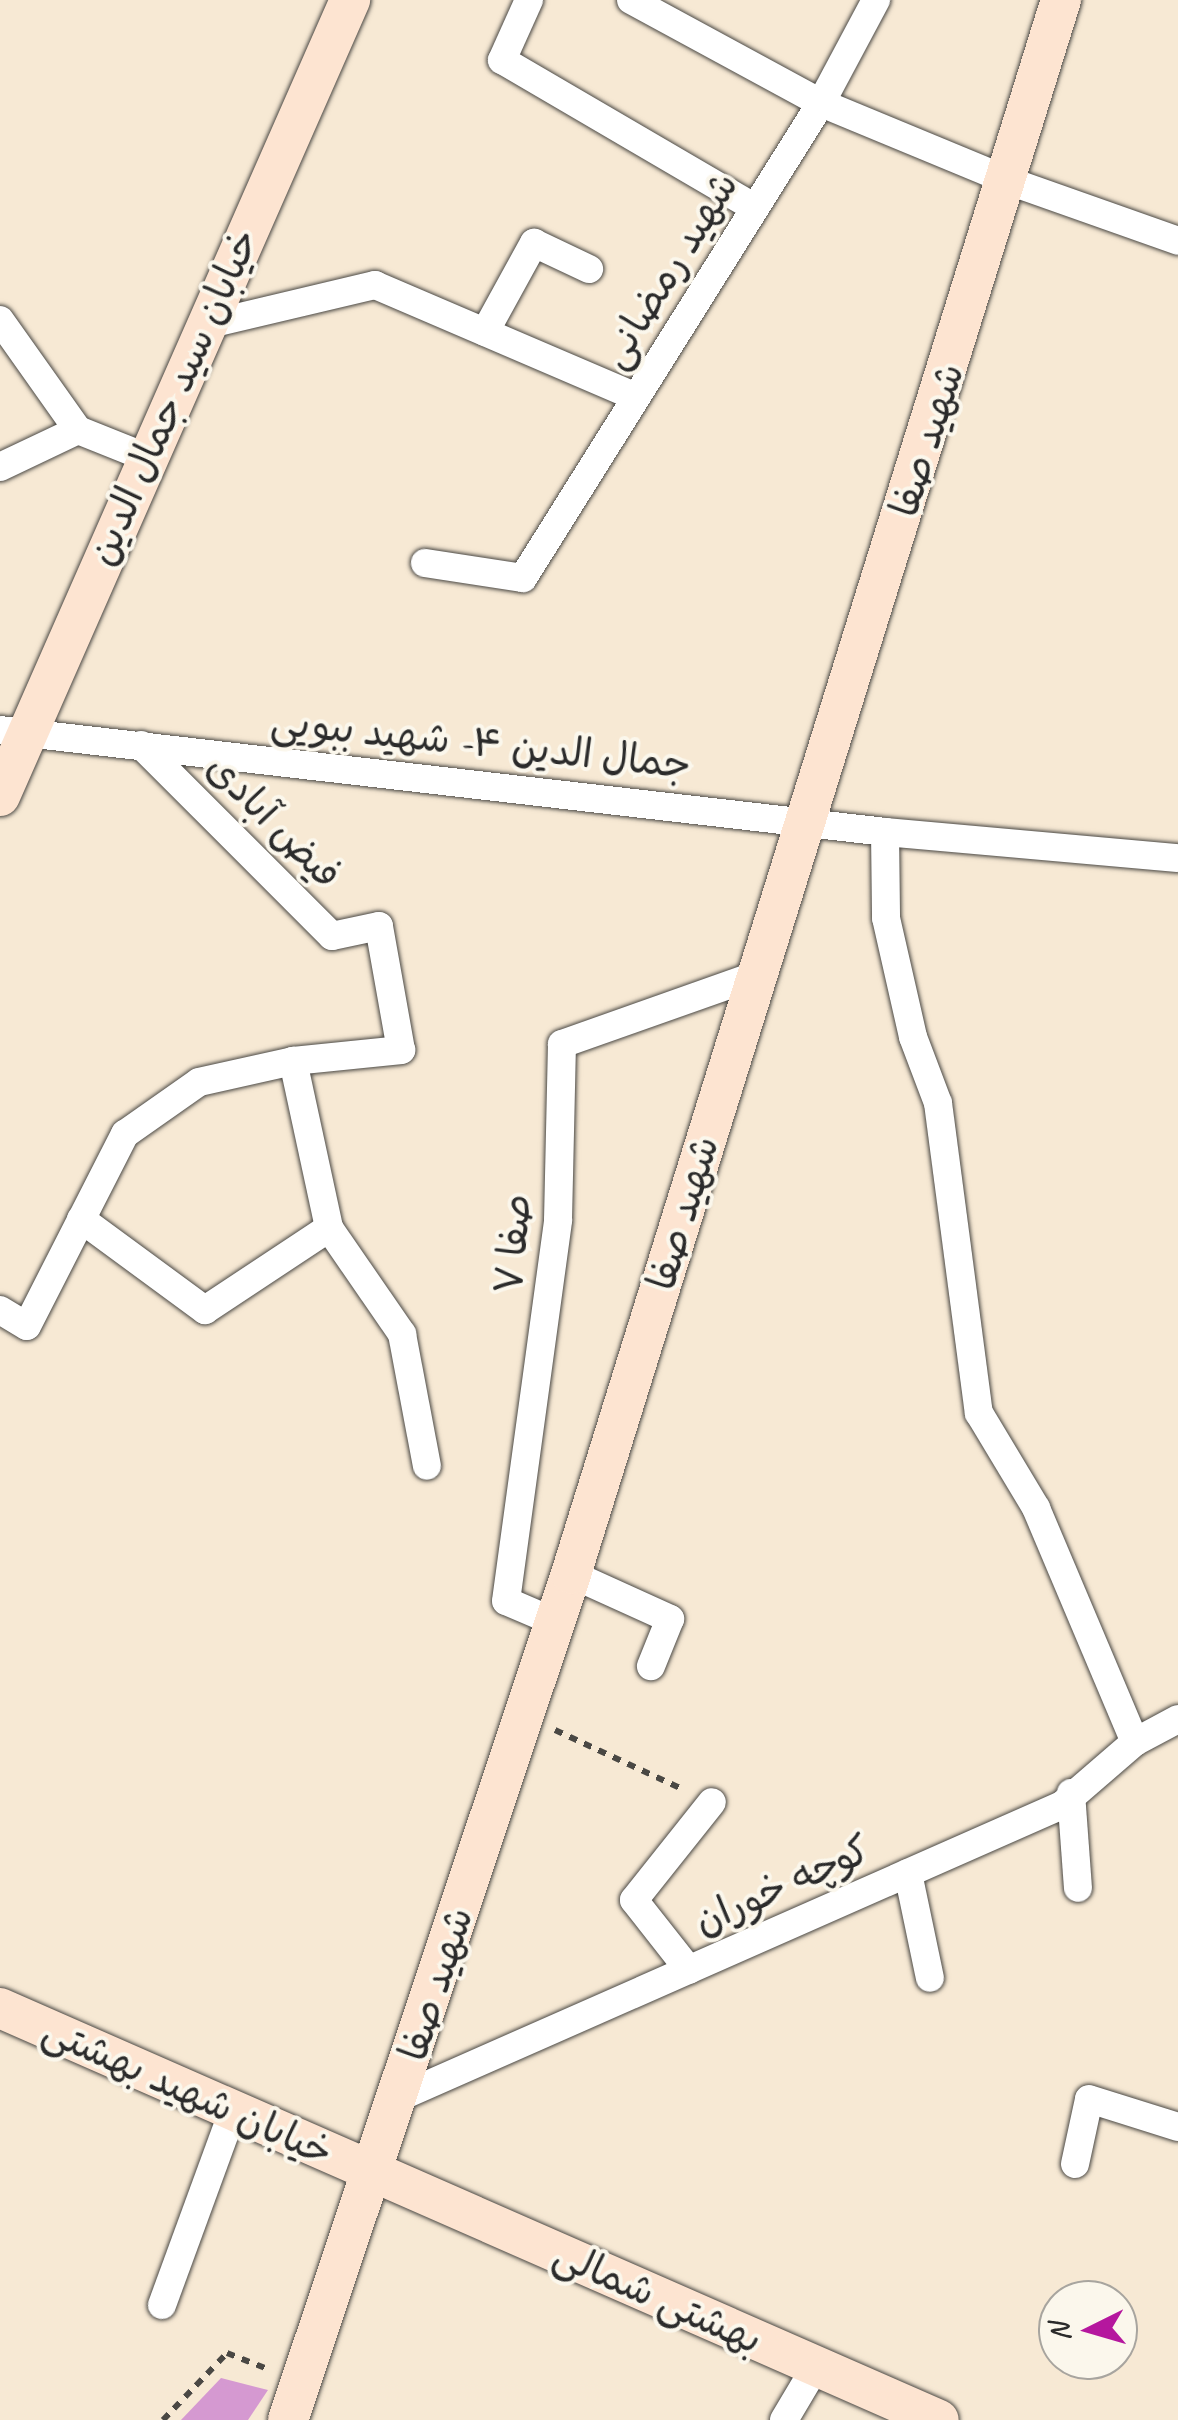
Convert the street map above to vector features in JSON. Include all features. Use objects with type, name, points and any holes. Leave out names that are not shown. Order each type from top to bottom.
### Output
[{"type":"street","points":[[318,0],[322,58]]},
{"type":"street","name":"خیابان سید جمال الدین","points":[[0,796],[14,731],[206,325],[350,0]]},
{"type":"street","points":[[529,0],[502,60],[755,208]]},
{"type":"street","points":[[631,0],[821,102],[1009,181],[1178,241]]},
{"type":"street","name":"شهید رمضانی","points":[[425,563],[523,578],[821,102],[876,0]]},
{"type":"street","name":"شهید صفا","points":[[295,2402],[376,2173],[522,1714],[571,1574],[1009,181],[1061,0]]},
{"type":"street","points":[[485,332],[534,243],[589,269]]},
{"type":"street","points":[[206,325],[375,284],[636,397]]},
{"type":"street","points":[[0,320],[78,430],[145,457]]},
{"type":"street","points":[[0,467],[78,430]]},
{"type":"street","name":"جمال الدین ۴- شهید ببویی","points":[[14,731],[884,832],[1178,858]]},
{"type":"street","name":"فیض آبادی","points":[[0,1310],[27,1326],[124,1134],[199,1082],[292,1061],[401,1050],[380,926],[332,936],[141,745]]},
{"type":"street","points":[[884,832],[886,918],[913,1037],[938,1103],[980,1413],[1036,1508],[1136,1742]]},
{"type":"street","name":"صفا ۷","points":[[555,1622],[506,1601],[558,1220],[562,1044],[757,975]]},
{"type":"street","points":[[292,1061],[329,1228],[402,1334],[426,1466]]},
{"type":"street","points":[[81,1219],[205,1310],[329,1228]]},
{"type":"street","points":[[571,1574],[670,1619],[651,1666]]},
{"type":"street","name":"کوچه خوران","points":[[400,2098],[1062,1804],[1136,1742],[1178,1719]]},
{"type":"street","points":[[1071,1793],[1078,1888]]},
{"type":"street","points":[[689,1970],[634,1900],[712,1802]]},
{"type":"street","points":[[908,1873],[930,1978]]},
{"type":"street","name":"خیابان شهید بهشتی","points":[[0,2008],[376,2173]]},
{"type":"street","points":[[1074,2164],[1089,2099],[1178,2126]]},
{"type":"street","points":[[162,2305],[233,2111]]},
{"type":"street","name":"بهشتی شمالی","points":[[376,2173],[939,2420]]},
{"type":"street","points":[[784,2420],[816,2366]]},
{"type":"path","points":[[522,1714],[712,1802]]},
{"type":"path","points":[[163,2420],[227,2353],[295,2402]]},
{"type":"building","points":[[221,2378],[268,2390],[248,2420],[181,2420]]}]
